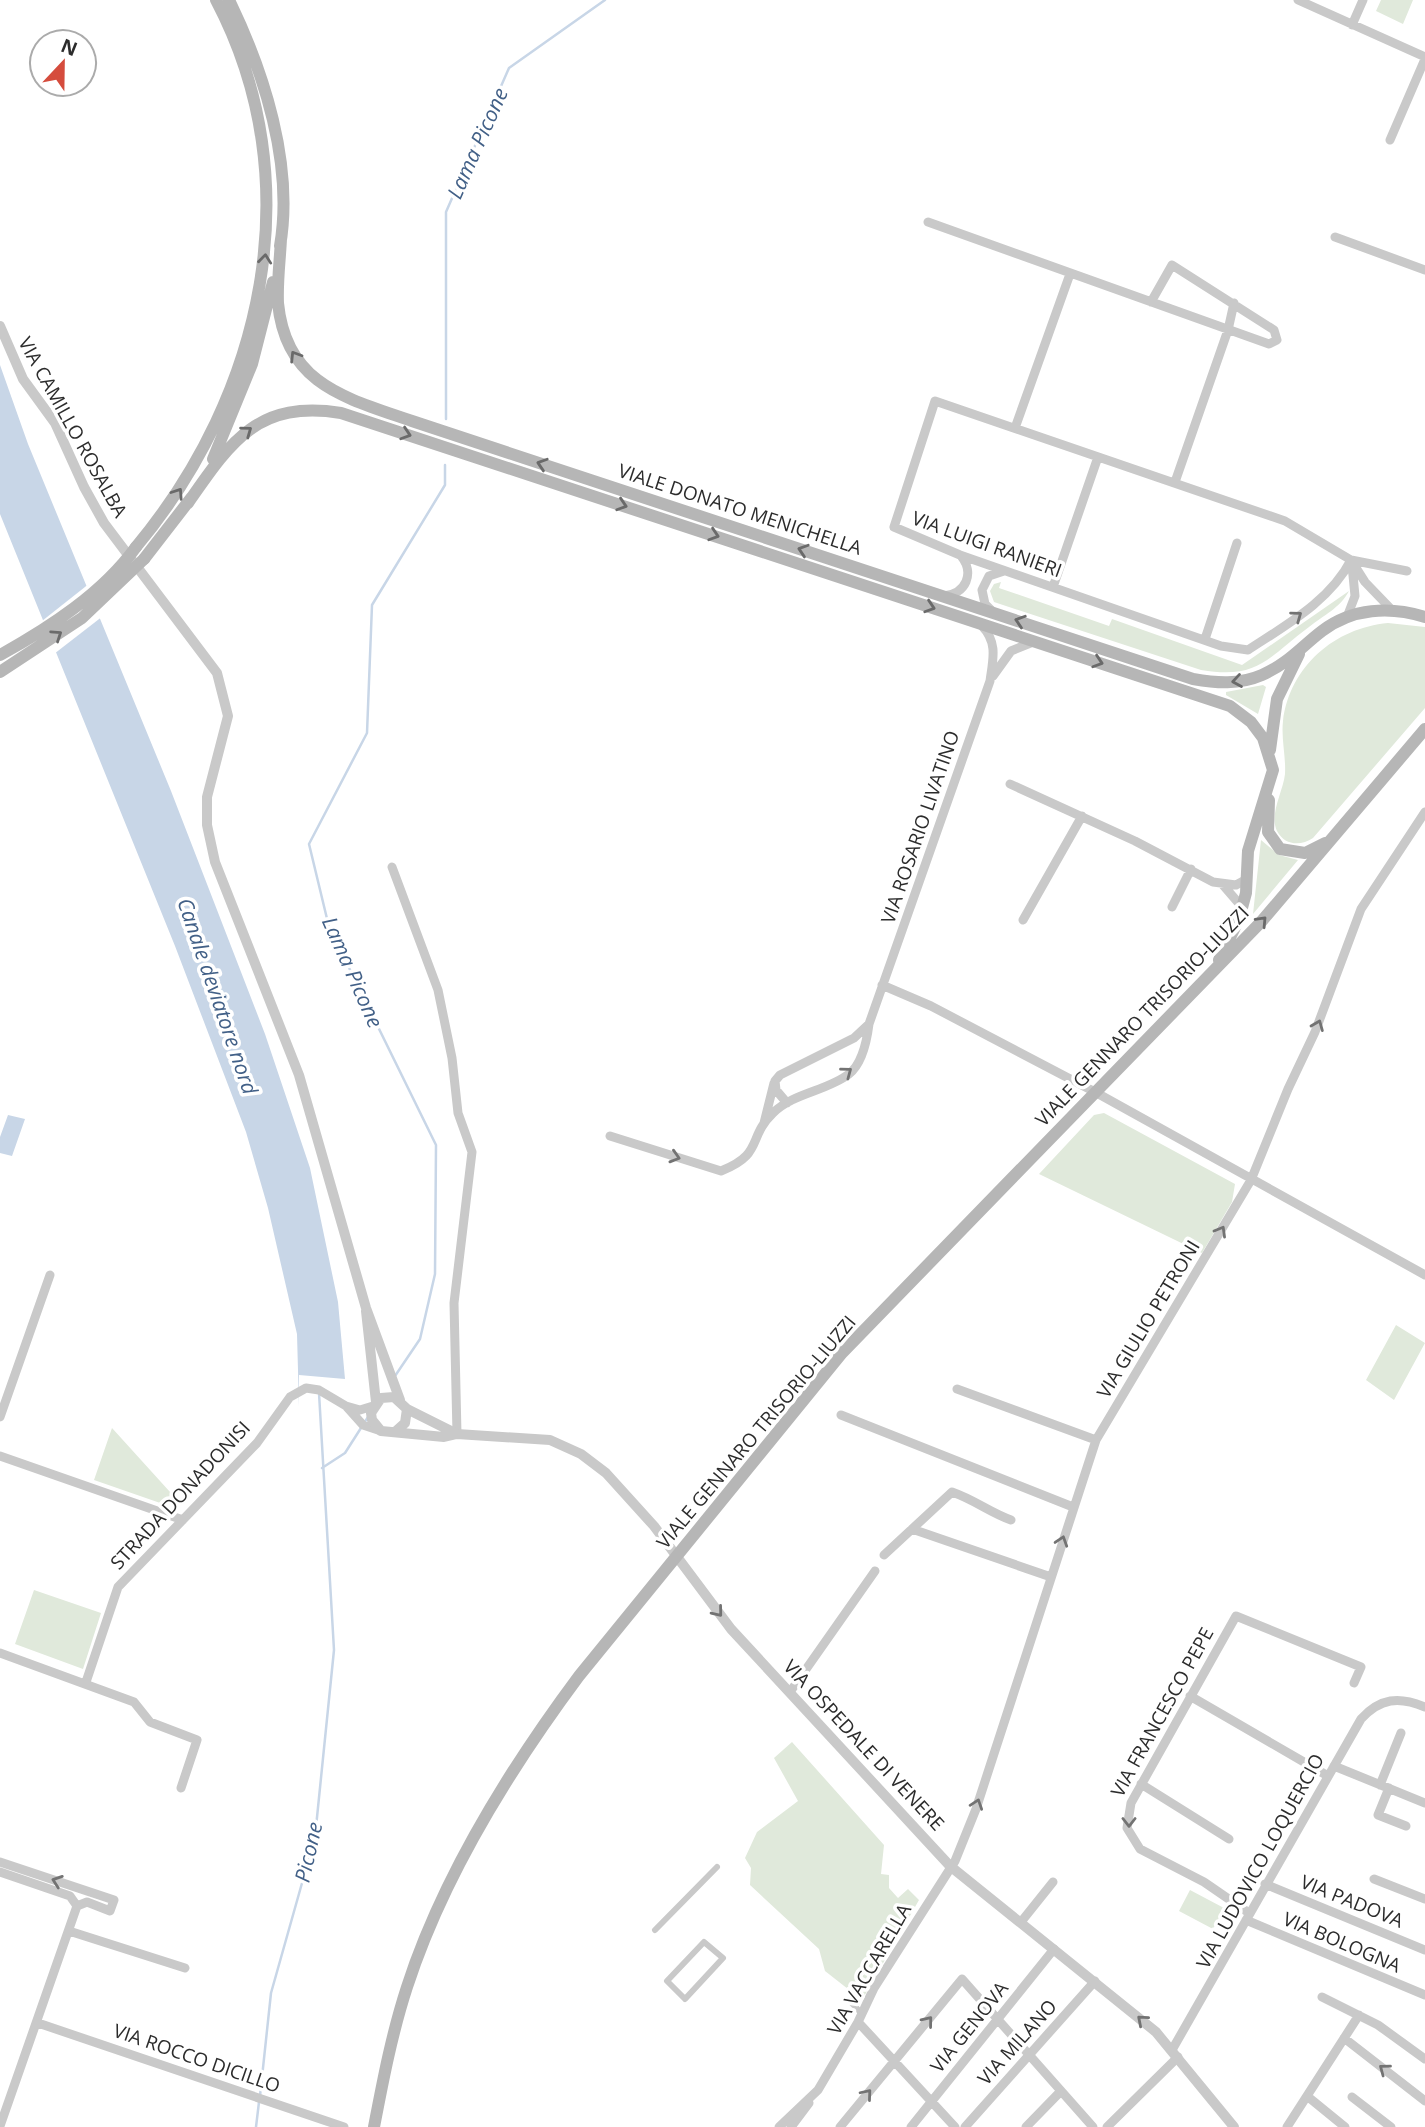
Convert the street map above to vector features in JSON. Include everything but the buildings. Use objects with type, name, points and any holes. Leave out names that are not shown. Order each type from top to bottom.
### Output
[{"type":"main road","points":[[0,672],[82,618],[136,554],[182,488],[216,426],[230,394],[254,321],[264,265],[267,223],[265,168],[253,98],[240,56],[216,0]]},
{"type":"main road","points":[[0,655],[58,619],[136,554],[160,541],[188,503],[212,461],[253,364],[281,239],[282,213],[278,158],[264,92],[229,0]]},
{"type":"main road","points":[[238,19],[240,56],[264,92]]},
{"type":"main road","name":"VIALE DONATO MENICHELLA","points":[[281,239],[278,303],[287,342],[296,358],[315,379],[347,398],[653,500],[1210,682],[1239,682],[1261,676],[1299,654],[1322,631],[1347,617],[1397,610]]},
{"type":"main road","name":"VIALE DONATO MENICHELLA","points":[[188,503],[229,447],[250,428],[286,412],[305,409],[341,413],[1230,706],[1251,722],[1270,753]]},
{"type":"main road","points":[[1397,610],[1425,617]]},
{"type":"main road","name":"VIALE DONATO MENICHELLA","points":[[1214,970],[1242,907],[1248,850],[1256,819],[1271,786],[1273,771],[1270,753],[1278,699],[1299,654]]},
{"type":"main road","name":"VIALE GENNARO TRISORIO-LIUZZI","points":[[374,2127],[408,1984],[437,1909],[463,1857],[548,1717],[842,1353],[1261,922],[1423,731]]},
{"type":"main road","points":[[1271,786],[1266,819],[1268,832],[1280,849],[1305,853],[1317,848],[1339,831]]},
{"type":"street","points":[[1298,0],[1425,58],[1390,140]]},
{"type":"street","points":[[1352,25],[1363,0]]},
{"type":"street","points":[[928,222],[1070,274],[1269,344],[1277,340],[1274,330],[1172,265],[1151,302]]},
{"type":"street","points":[[1335,237],[1425,270]]},
{"type":"street","points":[[1015,428],[1070,274]]},
{"type":"street","points":[[1175,482],[1228,330],[1234,303]]},
{"type":"street","name":"VIA CAMILLO ROSALBA","points":[[0,326],[23,379],[55,423],[92,504],[119,544],[218,673],[228,716],[207,797],[207,825],[215,862],[299,1075],[366,1308]]},
{"type":"street","name":"VIA LUIGI RANIERI","points":[[1351,560],[1341,580],[1328,593],[1248,650],[1221,646],[960,555],[894,527],[935,401],[1285,521],[1351,560],[1407,571]]},
{"type":"street","points":[[1053,587],[1098,457]]},
{"type":"street","points":[[1205,639],[1237,543]]},
{"type":"street","points":[[940,595],[955,594],[966,583],[968,568],[960,555]]},
{"type":"street","points":[[1351,560],[1365,582],[1397,610]]},
{"type":"street","points":[[1347,617],[1355,596],[1351,560]]},
{"type":"street","points":[[997,613],[985,604],[982,590],[984,582],[995,572],[1010,572]]},
{"type":"street","name":"VIALE DONATO MENICHELLA","points":[[1397,610],[1425,611]]},
{"type":"street","points":[[981,625],[992,636],[994,645],[990,681]]},
{"type":"street","points":[[990,681],[1011,651],[1032,642]]},
{"type":"street","name":"VIA ROSARIO LIVATINO","points":[[610,1136],[721,1171],[749,1155],[764,1123],[787,1104],[849,1074],[859,1062],[882,985],[990,681]]},
{"type":"street","points":[[1010,784],[1223,885],[1242,907]]},
{"type":"street","name":"VIA GIULIO PETRONI","points":[[950,1866],[955,1861],[976,1809],[1096,1440],[1251,1180],[1288,1089],[1315,1032],[1362,909],[1425,813]]},
{"type":"street","points":[[1023,920],[1082,816]]},
{"type":"street","points":[[392,867],[438,990],[452,1058],[458,1113],[472,1152],[454,1303],[457,1434]]},
{"type":"street","points":[[1172,907],[1191,869]]},
{"type":"street","points":[[1223,885],[1236,885],[1247,879]]},
{"type":"street","points":[[882,985],[930,1006],[1096,1092],[1425,1275]]},
{"type":"street","points":[[764,1123],[775,1082],[780,1075],[853,1038],[869,1024]]},
{"type":"street","points":[[775,1082],[776,1090],[787,1104]]},
{"type":"street","points":[[0,1417],[50,1275]]},
{"type":"street","points":[[366,1308],[403,1405],[405,1423],[395,1432],[381,1430],[372,1420],[374,1404],[366,1308]]},
{"type":"street","name":"STRADA DONADONISI","points":[[86,1682],[118,1587],[257,1443],[289,1397],[306,1388],[319,1390],[346,1406],[360,1410],[374,1404]]},
{"type":"street","points":[[957,1389],[1096,1440]]},
{"type":"street","points":[[374,1404],[387,1396],[403,1405]]},
{"type":"street","name":"VIA OSPEDALE DI VENERE","points":[[403,1405],[457,1434]]},
{"type":"street","name":"STRADA DONADONISI","points":[[346,1406],[363,1425],[381,1430]]},
{"type":"street","points":[[841,1415],[1073,1507]]},
{"type":"street","name":"VIA OSPEDALE DI VENERE","points":[[395,1432],[444,1437],[457,1434],[550,1440],[581,1454],[606,1473],[646,1517],[731,1629],[950,1866],[1095,1981],[1175,2053],[1234,2127]]},
{"type":"street","points":[[0,1456],[183,1520]]},
{"type":"street","points":[[884,1555],[952,1492],[977,1501],[985,1511],[1011,1520]]},
{"type":"street","points":[[912,1529],[1051,1577]]},
{"type":"street","points":[[790,1692],[875,1571]]},
{"type":"street","name":"VIA FRANCESCO PEPE","points":[[1248,1917],[1204,1882],[1134,1843],[1126,1822],[1140,1784],[1236,1616],[1361,1667],[1354,1683]]},
{"type":"street","points":[[0,1653],[86,1682],[139,1705],[150,1722],[197,1740],[181,1788]]},
{"type":"street","points":[[1190,1696],[1328,1776]]},
{"type":"street","name":"VIA LUDOVICO LOQUERCIO","points":[[1107,2127],[1175,2053],[1265,1884],[1361,1719],[1372,1708],[1389,1700],[1409,1700],[1425,1707]]},
{"type":"street","points":[[1401,1733],[1378,1815],[1406,1826]]},
{"type":"street","points":[[1334,1766],[1425,1803]]},
{"type":"street","points":[[1140,1784],[1229,1839]]},
{"type":"street","points":[[0,1862],[114,1900],[110,1911],[87,1902],[77,1906]]},
{"type":"street","name":"VIA VACCARELLA","points":[[791,2127],[818,2090],[860,2018],[874,1988],[950,1866]]},
{"type":"street","points":[[655,1930],[717,1867]]},
{"type":"street","points":[[0,1872],[70,1896],[77,1906]]},
{"type":"street","points":[[1374,1879],[1425,1899]]},
{"type":"street","points":[[1021,1922],[1053,1882]]},
{"type":"street","name":"VIA PADOVA","points":[[1265,1884],[1425,1950]]},
{"type":"street","points":[[0,2126],[11,2101],[77,1906]]},
{"type":"street","name":"VIA BOLOGNA","points":[[1248,1917],[1425,1995]]},
{"type":"street","points":[[69,1931],[185,1968]]},
{"type":"street","points":[[705,1942],[723,1958],[685,1999],[667,1981],[705,1942]]},
{"type":"street","name":"VIA GENOVA","points":[[911,2127],[1054,1949]]},
{"type":"street","points":[[840,2127],[962,1979],[1093,2127]]},
{"type":"street","name":"VIA MILANO","points":[[965,2127],[1095,1981]]},
{"type":"street","points":[[1322,1997],[1378,2025],[1425,2059]]},
{"type":"street","points":[[848,1999],[894,2062],[955,2127]]},
{"type":"street","points":[[1287,2127],[1359,2015]]},
{"type":"street","name":"VIA ROCCO DICILLO","points":[[38,2023],[344,2127]]},
{"type":"street","points":[[1344,2038],[1425,2101]]},
{"type":"street","name":"VIA VACCARELLA","points":[[779,2127],[818,2090]]},
{"type":"street","points":[[1026,2127],[1061,2091]]},
{"type":"street","points":[[0,2096],[11,2101]]},
{"type":"street","points":[[1307,2096],[1345,2127]]},
{"type":"street","points":[[1352,2097],[1391,2127]]},
{"type":"shaded area","points":[[1381,0],[1413,0],[1403,24],[1376,11]]},
{"type":"shaded area","points":[[1001,582],[999,588],[1109,626],[1112,619],[1242,665],[1349,591],[1336,607],[1261,664],[1237,672],[1221,672],[1201,670],[994,602],[990,591],[994,584]]},
{"type":"shaded area","points":[[1388,623],[1425,627],[1425,708],[1313,838],[1298,843],[1284,840],[1277,831],[1275,817],[1285,774],[1283,721],[1287,701],[1295,683],[1305,667],[1333,642],[1369,626]]},
{"type":"shaded area","points":[[1263,685],[1266,687],[1258,714],[1226,695],[1226,692]]},
{"type":"shaded area","points":[[1261,840],[1279,855],[1298,860],[1253,914]]},
{"type":"shaded area","points":[[1104,1113],[1235,1184],[1232,1202],[1202,1253],[1039,1174],[1094,1115]]},
{"type":"shaded area","points":[[1396,1325],[1425,1343],[1394,1400],[1366,1380]]},
{"type":"shaded area","points":[[112,1428],[180,1503],[166,1505],[94,1480]]},
{"type":"shaded area","points":[[34,1590],[101,1613],[83,1669],[15,1644]]},
{"type":"shaded area","points":[[792,1742],[884,1845],[881,1874],[889,1875],[889,1888],[898,1898],[908,1889],[919,1900],[862,2000],[825,1971],[819,1949],[750,1885],[751,1868],[745,1858],[757,1832],[798,1801],[774,1758]]},
{"type":"shaded area","points":[[1190,1890],[1224,1908],[1213,1929],[1179,1911]]},
{"type":"water","name":"Canale deviatore nord","points":[[0,365],[28,444],[171,791],[265,1034],[310,1168],[338,1302],[345,1379],[299,1375],[299,1407],[297,1334],[268,1208],[246,1132],[175,946],[0,514]]},
{"type":"water","points":[[8,1115],[25,1119],[12,1156],[0,1153],[0,1137]]},
{"type":"pier","points":[[90,583],[103,616],[54,654],[42,621]]},
{"type":"waterway","name":"Lama Picone","points":[[446,419],[446,212],[509,68],[605,0]]},
{"type":"waterway","name":"Lama Picone","points":[[395,1376],[420,1339],[435,1274],[436,1145],[329,927],[309,844],[367,733],[372,605],[445,485],[445,465]]},
{"type":"waterway","name":"Picone","points":[[260,2096],[271,1993],[315,1837],[334,1650],[319,1393]]},
{"type":"waterway","name":"Lama Picone","points":[[322,1468],[345,1453],[368,1417]]},
{"type":"waterway","name":"Picone","points":[[256,2127],[259,2102]]}]
